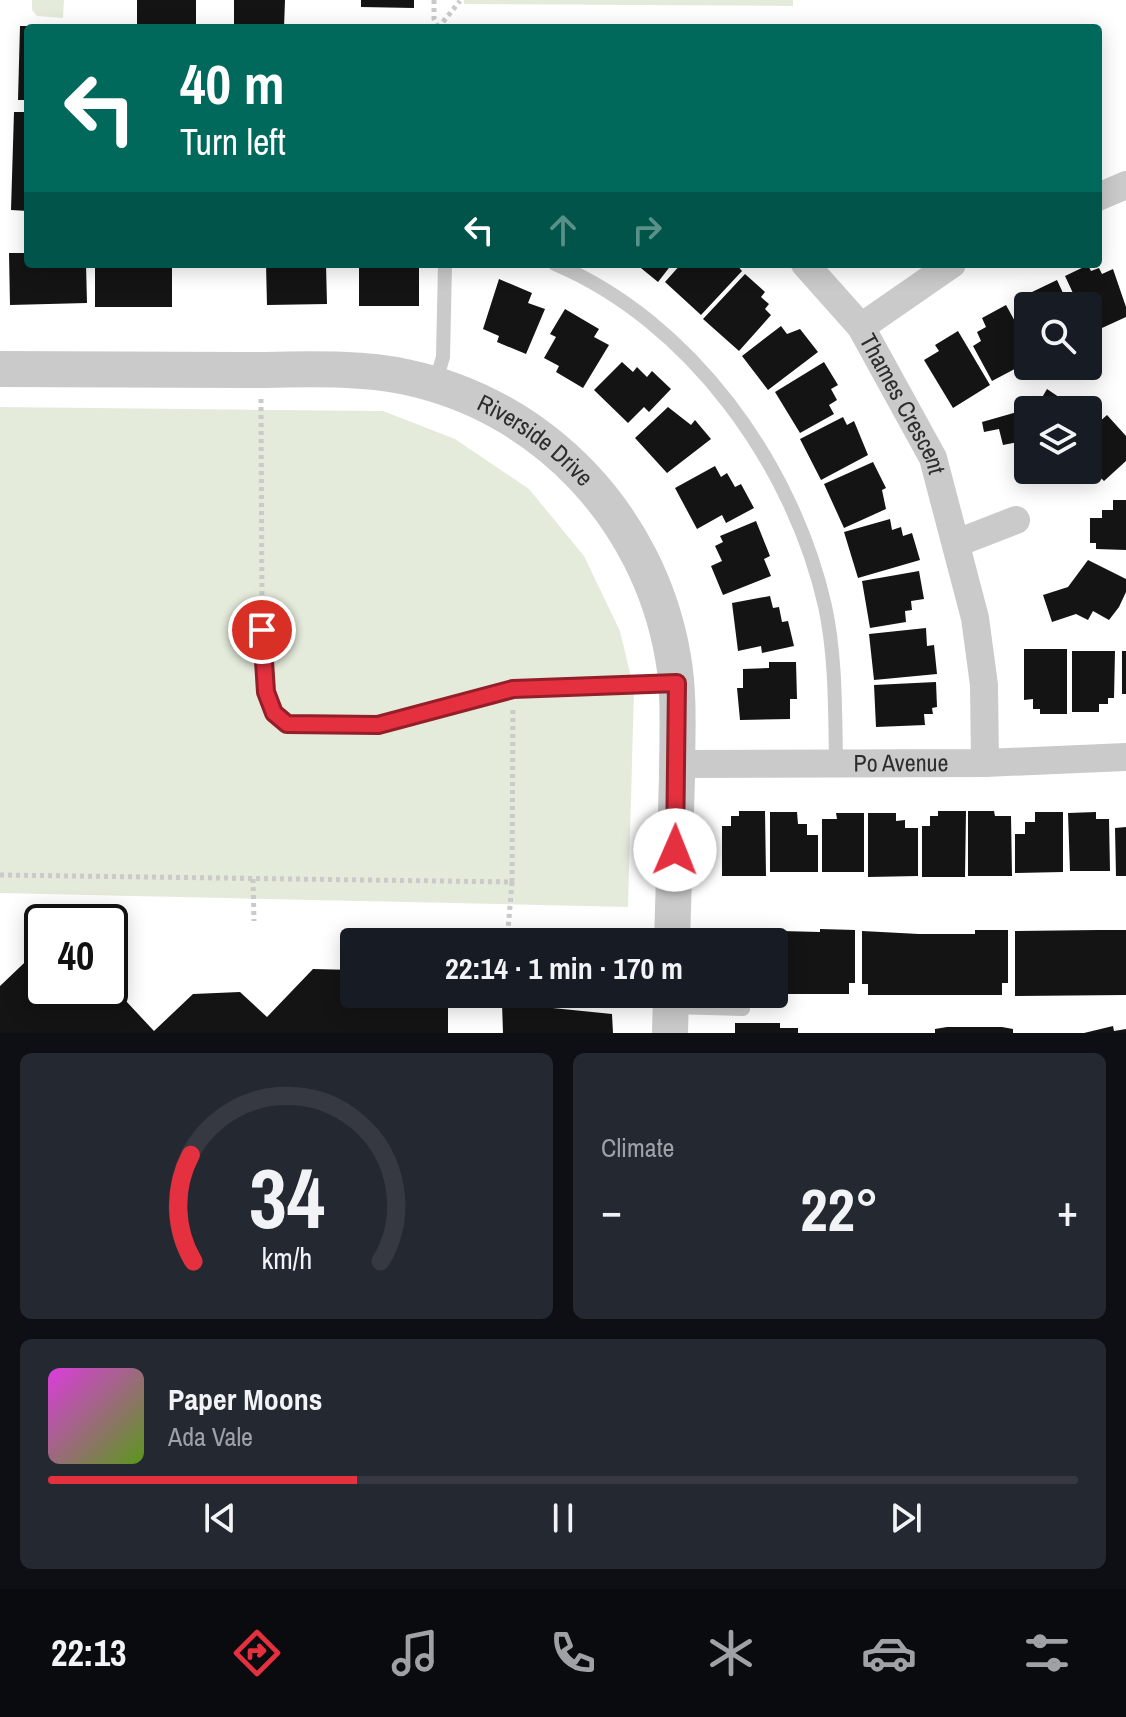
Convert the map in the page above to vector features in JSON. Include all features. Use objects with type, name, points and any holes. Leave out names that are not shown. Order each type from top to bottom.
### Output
[{"type":"street","points":[[1102,195],[1126,185]]},
{"type":"street","points":[[809,268],[861,327]]},
{"type":"street","name":"Thames Crescent","points":[[946,268],[861,327],[933,458],[975,618],[984,685],[985,763]]},
{"type":"street","name":"Riverside Drive","points":[[0,369],[372,371],[435,384],[476,399],[520,423],[577,468],[624,525],[655,589],[666,626],[677,683],[672,928]]},
{"type":"street","points":[[957,543],[1016,520]]},
{"type":"street","name":"Po Avenue","points":[[677,764],[985,763],[1126,757]]},
{"type":"lane","points":[[435,384],[443,357],[445,268]]},
{"type":"lane","points":[[562,268],[621,301],[662,333],[698,368],[758,445],[806,543],[825,604],[835,686],[836,763]]},
{"type":"lane","points":[[262,630],[266,692],[274,713],[287,724],[378,725],[513,689],[677,683]]},
{"type":"lane","points":[[671,1011],[743,1009]]},
{"type":"path","points":[[434,0],[436,24]]},
{"type":"path","points":[[441,24],[460,1]]},
{"type":"path","points":[[261,394],[262,630]]},
{"type":"path","points":[[508,928],[512,882],[513,689]]},
{"type":"path","points":[[0,875],[512,882]]},
{"type":"path","points":[[253,879],[254,921]]},
{"type":"green space","points":[[32,0],[64,0],[63,18],[37,16],[32,10]]},
{"type":"green space","points":[[464,0],[793,0],[793,6],[464,4]]},
{"type":"green space","points":[[0,407],[383,411],[455,439],[529,489],[584,556],[620,631],[634,690],[628,907],[0,893]]},
{"type":"building","points":[[137,0],[196,0],[196,24],[137,24]]},
{"type":"building","points":[[234,0],[285,0],[284,24],[234,24]]},
{"type":"building","points":[[361,0],[414,0],[414,8],[361,7]]},
{"type":"building","points":[[20,26],[24,26],[24,100],[18,100]]},
{"type":"building","points":[[14,112],[24,112],[24,211],[11,210]]},
{"type":"building","points":[[9,253],[24,253],[24,268],[86,268],[87,303],[10,305]]},
{"type":"building","points":[[95,268],[172,268],[172,307],[95,307]]},
{"type":"building","points":[[266,268],[326,268],[327,304],[267,305]]},
{"type":"building","points":[[359,268],[419,268],[419,306],[359,306]]},
{"type":"building","points":[[641,268],[669,268],[658,282]]},
{"type":"building","points":[[677,268],[739,268],[742,271],[701,315],[665,282]]},
{"type":"building","points":[[1082,268],[1091,271],[1099,268],[1102,274],[1113,269],[1126,307],[1126,317],[1102,328],[1102,292],[1072,292],[1065,276]]},
{"type":"building","points":[[745,274],[765,292],[761,297],[769,304],[765,309],[771,315],[739,351],[703,319]]},
{"type":"building","points":[[499,279],[532,293],[528,303],[545,309],[526,354],[497,342],[499,336],[483,329]]},
{"type":"building","points":[[1057,280],[1063,292],[1032,292]]},
{"type":"building","points":[[1006,305],[1014,320],[1014,369],[992,381],[973,346],[981,341],[977,332],[986,327],[982,318]]},
{"type":"building","points":[[565,309],[599,329],[594,337],[609,345],[583,388],[556,372],[559,366],[544,358],[556,337],[550,334]]},
{"type":"building","points":[[781,326],[787,334],[800,329],[818,352],[768,390],[742,356]]},
{"type":"building","points":[[958,331],[990,385],[953,408],[924,360],[939,351],[935,345]]},
{"type":"building","points":[[622,362],[633,372],[637,367],[647,377],[652,371],[671,389],[649,412],[644,407],[628,423],[594,390]]},
{"type":"building","points":[[824,362],[838,385],[831,389],[837,400],[829,405],[834,414],[800,433],[775,392]]},
{"type":"building","points":[[1047,389],[1057,396],[1043,396]]},
{"type":"building","points":[[668,407],[691,425],[695,420],[711,439],[667,473],[635,438]]},
{"type":"building","points":[[1014,413],[1014,443],[1003,445],[999,429],[984,432],[982,422]]},
{"type":"building","points":[[1107,415],[1126,436],[1126,461],[1104,481],[1102,479],[1102,419]]},
{"type":"building","points":[[843,417],[847,425],[854,421],[868,455],[821,480],[800,439]]},
{"type":"building","points":[[873,462],[886,488],[882,490],[886,509],[844,528],[824,484]]},
{"type":"building","points":[[715,466],[721,477],[727,473],[735,487],[741,484],[754,508],[726,523],[722,515],[697,529],[675,488]]},
{"type":"building","points":[[1113,500],[1126,500],[1126,550],[1096,549],[1096,543],[1090,543],[1090,518],[1102,518],[1102,510],[1113,510]]},
{"type":"building","points":[[890,519],[892,530],[901,527],[903,536],[912,533],[920,560],[858,578],[844,532]]},
{"type":"building","points":[[756,521],[770,556],[764,559],[771,576],[723,595],[711,566],[722,561],[715,546],[723,542],[720,536]]},
{"type":"building","points":[[1088,560],[1126,579],[1126,592],[1119,607],[1109,620],[1093,611],[1088,620],[1076,614],[1052,622],[1043,595],[1068,587]]},
{"type":"building","points":[[919,571],[924,599],[911,601],[912,610],[905,611],[906,622],[870,628],[862,581]]},
{"type":"building","points":[[770,596],[773,608],[779,607],[782,622],[788,621],[794,646],[762,653],[761,646],[738,651],[732,603]]},
{"type":"building","points":[[926,628],[927,646],[934,645],[937,674],[874,680],[869,634]]},
{"type":"building","points":[[1024,649],[1067,649],[1067,714],[1040,714],[1040,709],[1033,709],[1033,699],[1024,700]]},
{"type":"building","points":[[1072,651],[1115,651],[1114,698],[1108,698],[1108,704],[1099,704],[1099,712],[1072,712]]},
{"type":"building","points":[[1122,651],[1126,651],[1126,694],[1122,694]]},
{"type":"building","points":[[769,662],[796,662],[797,699],[790,699],[790,719],[740,720],[737,688],[743,688],[743,669],[769,668]]},
{"type":"building","points":[[936,682],[937,707],[932,708],[933,714],[924,714],[925,725],[876,727],[874,685]]},
{"type":"building","points":[[739,811],[765,811],[766,876],[722,876],[722,826],[731,826],[731,816],[739,816]]},
{"type":"building","points":[[938,811],[966,811],[965,877],[922,877],[922,826],[930,826],[930,816],[938,816]]},
{"type":"building","points":[[968,811],[994,811],[995,816],[1011,816],[1012,876],[968,876]]},
{"type":"building","points":[[770,812],[797,812],[798,824],[807,824],[807,835],[818,835],[818,872],[770,872]]},
{"type":"building","points":[[1035,812],[1063,812],[1063,872],[1015,873],[1015,834],[1025,834],[1025,822],[1035,822]]},
{"type":"building","points":[[1096,812],[1096,819],[1109,819],[1110,871],[1070,871],[1068,813]]},
{"type":"building","points":[[836,813],[864,813],[864,872],[822,872],[822,819],[837,819]]},
{"type":"building","points":[[868,813],[896,813],[896,821],[905,820],[905,828],[918,828],[918,876],[868,877]]},
{"type":"building","points":[[1126,827],[1126,876],[1116,876],[1115,828]]},
{"type":"building","points":[[820,929],[855,930],[855,983],[849,983],[849,994],[788,994],[788,931],[820,932]]},
{"type":"building","points":[[975,930],[1008,930],[1008,983],[1002,983],[1002,995],[868,995],[868,984],[862,984],[862,931],[975,934]]},
{"type":"building","points":[[1126,930],[1126,995],[1015,996],[1015,931]]},
{"type":"building","points":[[24,963],[24,1008],[128,1008],[128,1003],[154,1031],[193,994],[240,992],[267,1017],[313,969],[340,970],[340,1008],[448,1008],[448,1033],[0,1033],[0,986]]},
{"type":"building","points":[[502,1008],[552,1008],[612,1014],[613,1033],[503,1033]]},
{"type":"building","points":[[735,1023],[780,1023],[780,1028],[798,1028],[798,1033],[735,1033]]},
{"type":"building","points":[[1113,1026],[1114,1031],[1126,1029],[1126,1033],[1084,1033]]},
{"type":"building","points":[[1002,1027],[1013,1029],[1013,1033],[935,1033],[935,1029]]},
{"type":"route","points":[[262,630],[266,692],[274,713],[287,724],[378,725],[513,689],[677,683],[675,850]]}]
